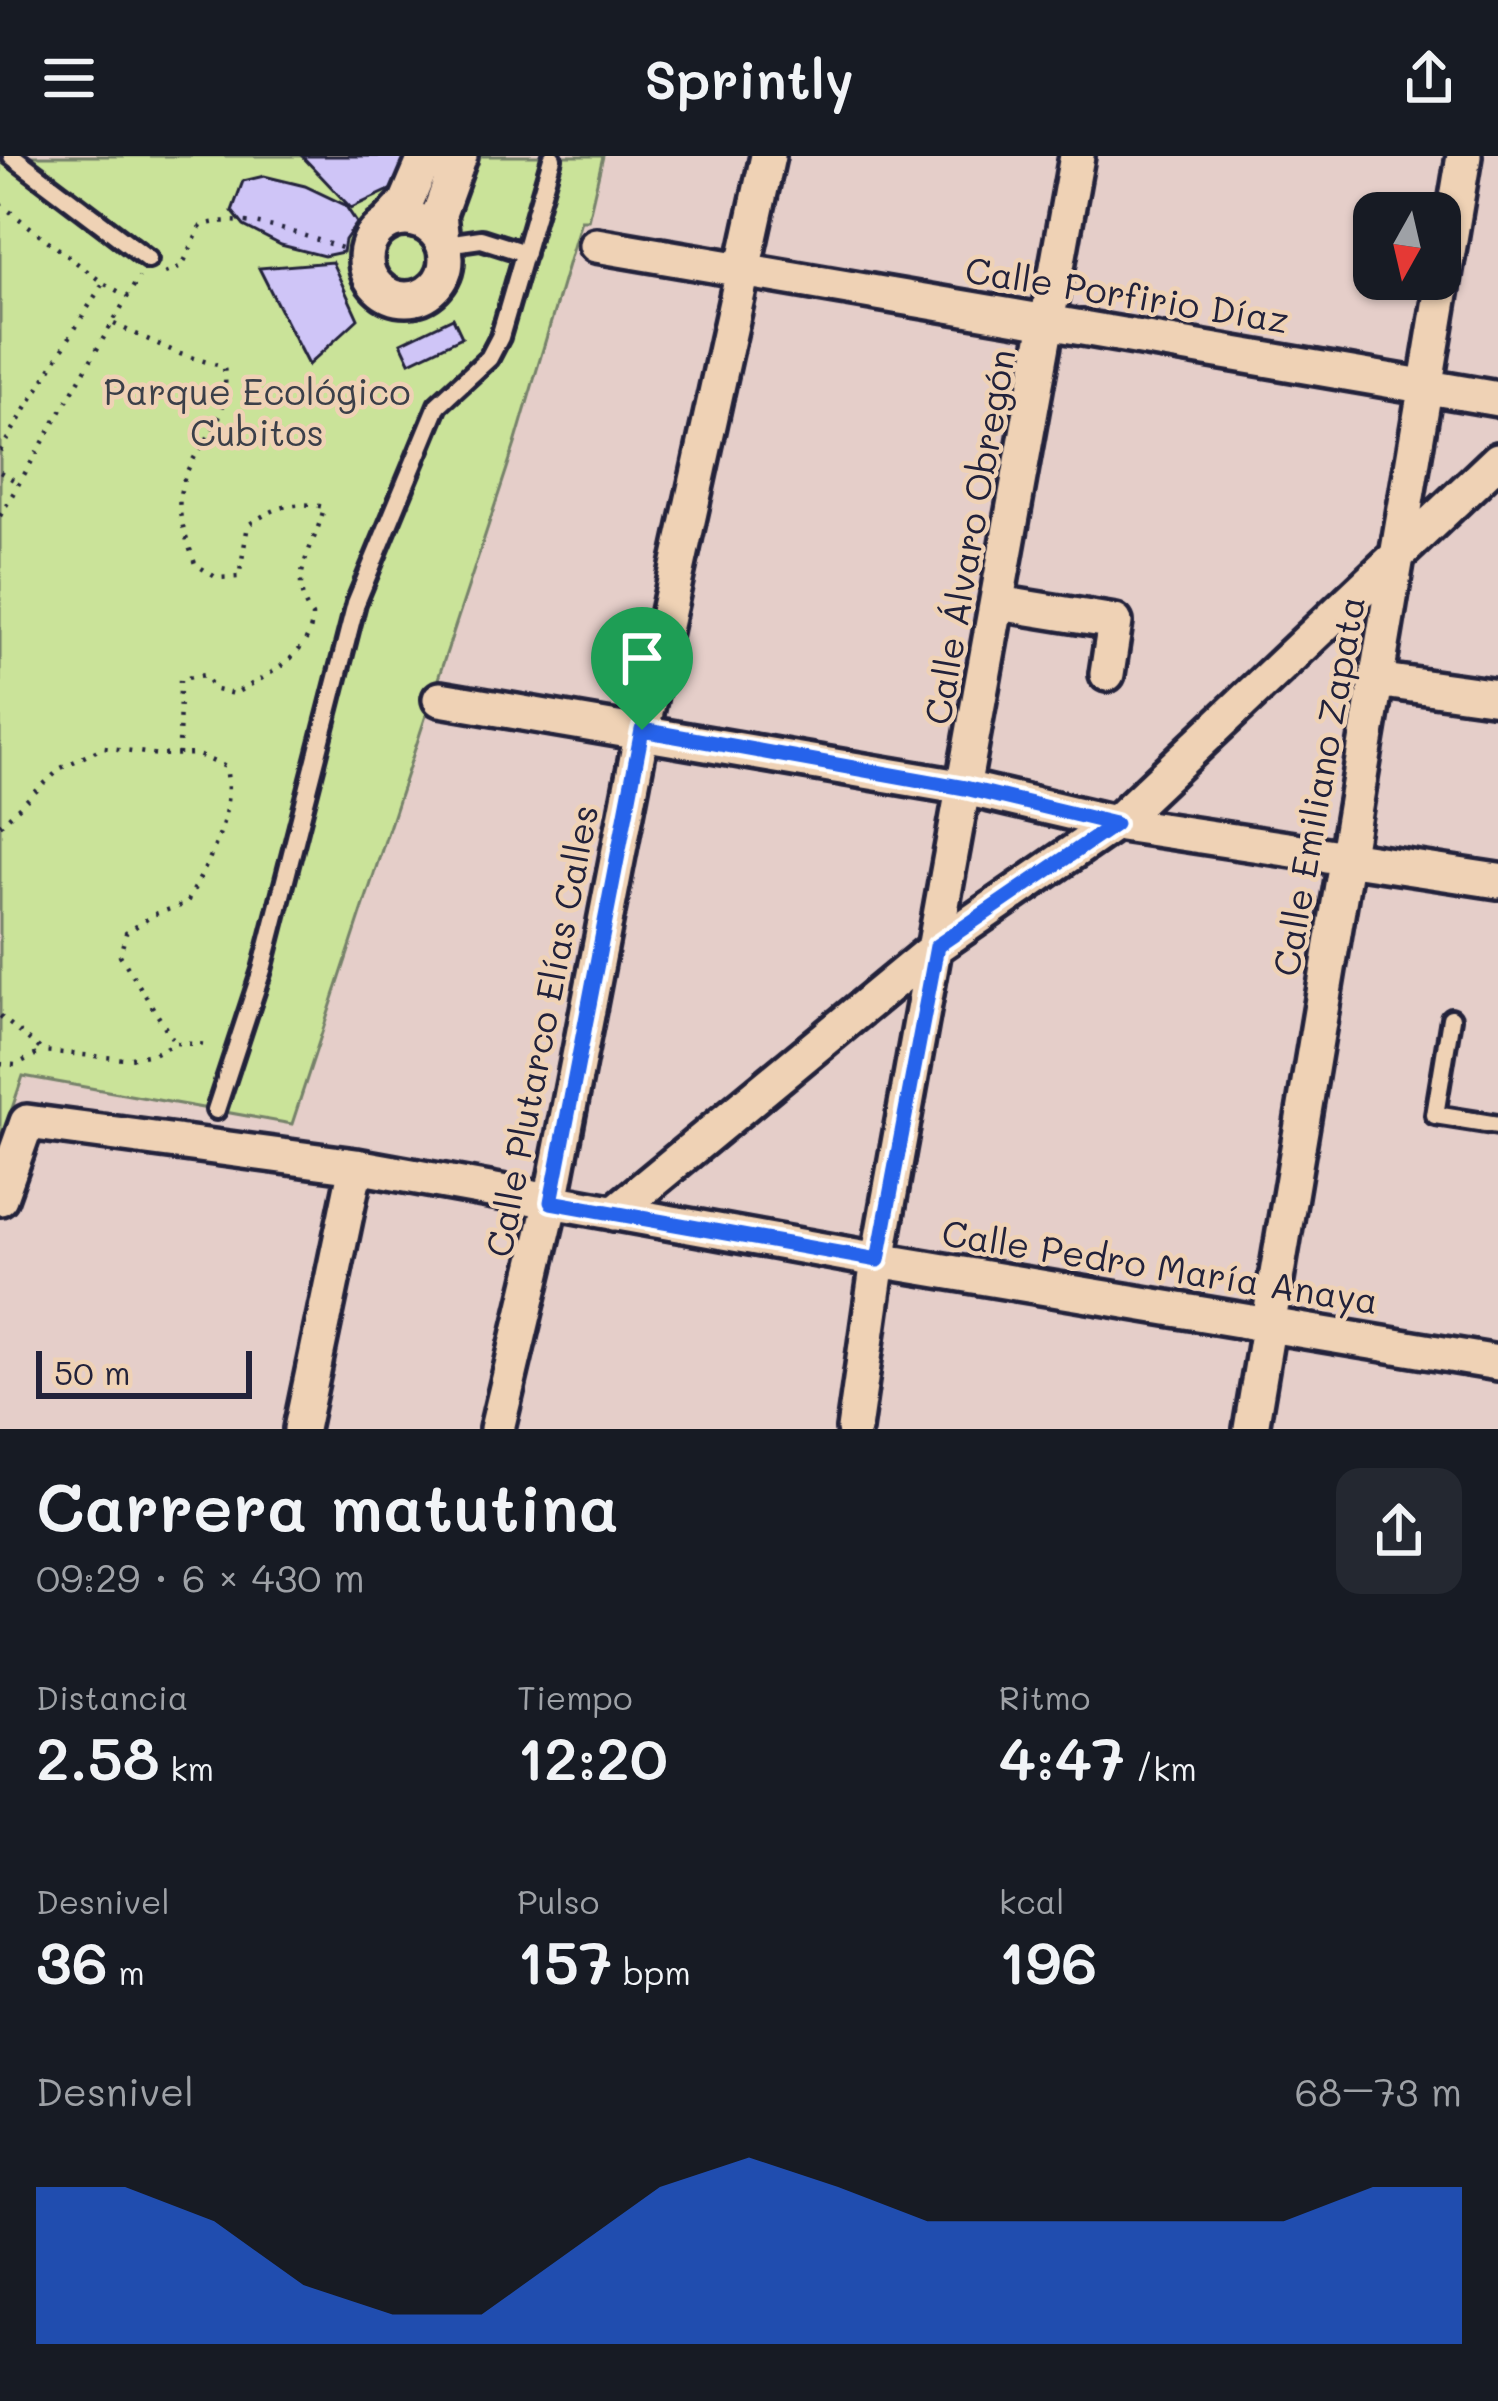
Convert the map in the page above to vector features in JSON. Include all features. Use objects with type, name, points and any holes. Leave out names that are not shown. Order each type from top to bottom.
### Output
[{"type":"street","points":[[426,156],[406,203],[369,242],[365,254],[366,268],[381,291],[407,299],[432,290],[441,279],[449,246],[439,214],[460,156]]},
{"type":"street","name":"Calle Plutarco Elías Calles","points":[[497,1429],[551,1202],[642,730],[769,156]]},
{"type":"street","name":"Calle Álvaro Obregón","points":[[854,1429],[878,1260],[1077,156]]},
{"type":"street","name":"Calle Emiliano Zapata","points":[[1251,1429],[1464,156]]},
{"type":"street","points":[[386,223],[412,219],[449,246]]},
{"type":"street","name":"Calle Porfirio Díaz","points":[[596,245],[1498,399]]},
{"type":"street","points":[[614,1213],[937,946],[1115,824],[1498,460]]},
{"type":"street","points":[[999,603],[1114,622],[1107,674]]},
{"type":"street","points":[[1376,680],[1498,698]]},
{"type":"street","points":[[440,699],[965,788],[1115,824],[1498,881]]},
{"type":"street","name":"Calle Pedro María Anaya","points":[[0,1198],[27,1122],[356,1166],[878,1260],[1498,1363]]},
{"type":"street","points":[[301,1429],[356,1166]]},
{"type":"lane","points":[[12,156],[148,260]]},
{"type":"lane","points":[[216,1110],[262,970],[356,603],[438,405],[489,358],[500,338],[551,158]]},
{"type":"lane","points":[[449,246],[481,239],[525,253]]},
{"type":"lane","points":[[1451,1018],[1435,1115],[1498,1125]]},
{"type":"path","points":[[0,204],[103,283],[130,297]]},
{"type":"path","points":[[0,516],[148,260],[167,275],[182,266],[201,226],[217,220],[257,221],[365,254]]},
{"type":"path","points":[[0,451],[103,283]]},
{"type":"path","points":[[114,323],[180,354],[224,367],[227,393],[216,429],[181,490],[182,524],[195,564],[217,578],[239,577],[248,525],[274,508],[303,502],[323,507],[317,540],[299,576],[299,598],[312,616],[306,639],[285,664],[234,694],[216,690],[204,675],[180,679],[179,755]]},
{"type":"path","points":[[0,472],[19,483]]},
{"type":"path","points":[[0,825],[61,768],[104,747],[196,754],[226,767],[231,794],[214,852],[186,904],[155,914],[126,933],[120,955],[175,1043]]},
{"type":"path","points":[[0,1016],[44,1051]]},
{"type":"path","points":[[0,1064],[15,1065],[44,1051],[125,1060],[154,1054],[175,1043],[235,1048]]},
{"type":"green space","name":"Parque Ecológico Cubitos","points":[[0,156],[603,156],[588,220],[581,220],[515,444],[292,1124],[23,1076],[0,1144]]},
{"type":"building","points":[[302,156],[409,156],[398,186],[351,208]]},
{"type":"building","points":[[264,176],[305,186],[345,205],[357,223],[343,252],[324,256],[281,245],[244,226],[232,211],[243,181]]},
{"type":"building","points":[[332,262],[358,319],[308,365],[259,268]]},
{"type":"building","points":[[453,318],[462,337],[410,362],[401,343]]},
{"type":"route","points":[[642,730],[965,788],[1115,824],[937,946],[878,1260],[551,1202],[642,730]]}]
